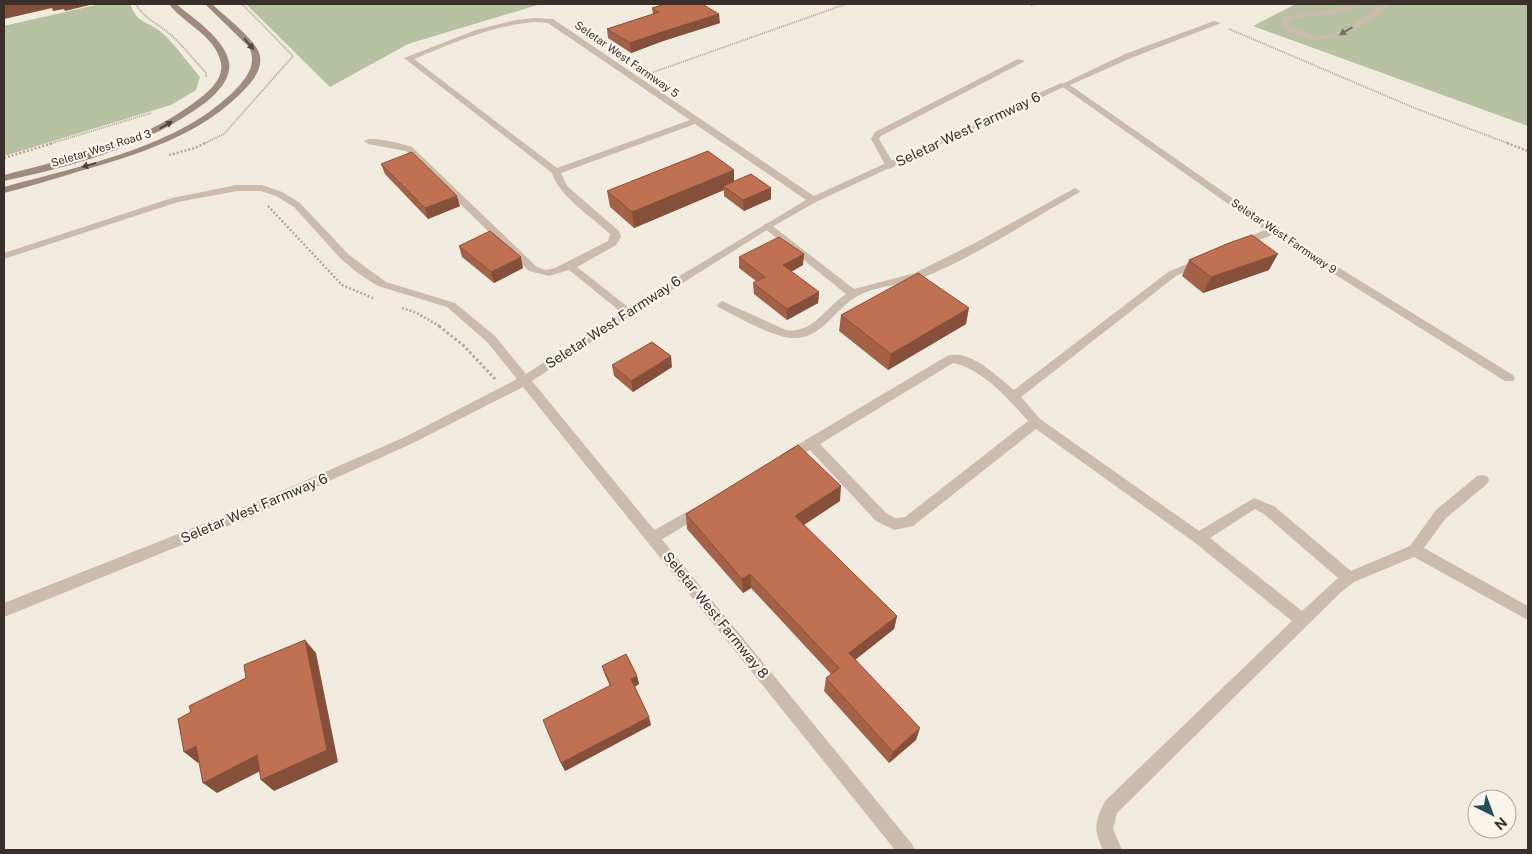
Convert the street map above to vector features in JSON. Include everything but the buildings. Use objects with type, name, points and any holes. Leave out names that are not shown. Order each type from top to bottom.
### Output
[{"type":"main road","name":"Seletar West Road 3","points":[[4,178],[116,146],[156,130],[190,111],[210,94],[223,79],[226,67],[221,50],[172,4]]},
{"type":"main road","name":"Seletar West Road 3","points":[[4,190],[152,145],[192,126],[226,103],[251,77],[255,70],[256,58],[252,46],[211,7]]},
{"type":"street","points":[[1355,4],[1334,12],[1295,14],[1285,20],[1285,26],[1297,34],[1311,37],[1335,38],[1387,4]]},
{"type":"street","name":"Seletar West Farmway 5","points":[[556,172],[408,58],[463,37],[514,22],[540,19],[555,24],[813,200]]},
{"type":"street","name":"Seletar West Farmway 6","points":[[4,610],[236,517],[409,440],[524,380],[628,312],[767,226],[813,200],[1128,56],[1217,23]]},
{"type":"street","points":[[890,166],[875,139],[878,134],[1021,61]]},
{"type":"street","name":"Seletar West Farmway 9","points":[[1064,85],[1272,230],[1509,378]]},
{"type":"street","points":[[368,141],[397,145],[409,150],[532,269],[541,273],[551,273],[569,266],[616,238],[615,233],[564,188],[558,180],[556,172],[695,121]]},
{"type":"street","name":"Seletar West Farmway 8","points":[[4,256],[175,200],[237,188],[262,188],[279,194],[297,205],[345,257],[362,272],[382,284],[451,306],[491,339],[654,537],[906,850]]},
{"type":"street","points":[[722,305],[794,336],[807,334],[853,294],[917,276],[963,254],[1075,191]]},
{"type":"street","points":[[767,226],[853,294]]},
{"type":"street","points":[[1226,250],[1272,230]]},
{"type":"street","points":[[1014,396],[1172,274],[1208,258]]},
{"type":"street","points":[[569,266],[628,312]]},
{"type":"street","points":[[778,463],[951,359],[969,362],[1014,396],[1036,422],[1199,538],[1302,620]]},
{"type":"street","points":[[811,443],[881,517],[894,524],[908,522],[1036,422]]},
{"type":"street","points":[[1113,850],[1104,835],[1104,820],[1111,807],[1302,620],[1349,578],[1416,550],[1441,514],[1482,480]]},
{"type":"street","points":[[654,537],[712,502]]},
{"type":"street","points":[[1199,538],[1254,503],[1269,510],[1349,578]]},
{"type":"street","points":[[1416,550],[1528,613]]},
{"type":"path","points":[[136,4],[140,12],[152,23],[164,29],[206,73],[206,83]]},
{"type":"path","points":[[635,78],[846,4]]},
{"type":"path","points":[[1031,5],[1037,4]]},
{"type":"path","points":[[1217,23],[1417,109],[1528,151]]},
{"type":"path","points":[[4,158],[154,113]]},
{"type":"path","points":[[267,205],[342,285],[373,298]]},
{"type":"path","points":[[399,307],[432,320],[454,335],[505,391]]},
{"type":"green space","points":[[100,4],[130,4],[136,16],[156,28],[166,37],[200,77],[196,90],[171,105],[4,156],[4,26]]},
{"type":"green space","points":[[246,4],[541,4],[408,44],[330,87]]},
{"type":"green space","points":[[1296,4],[1528,4],[1528,126],[1253,26]]}]
